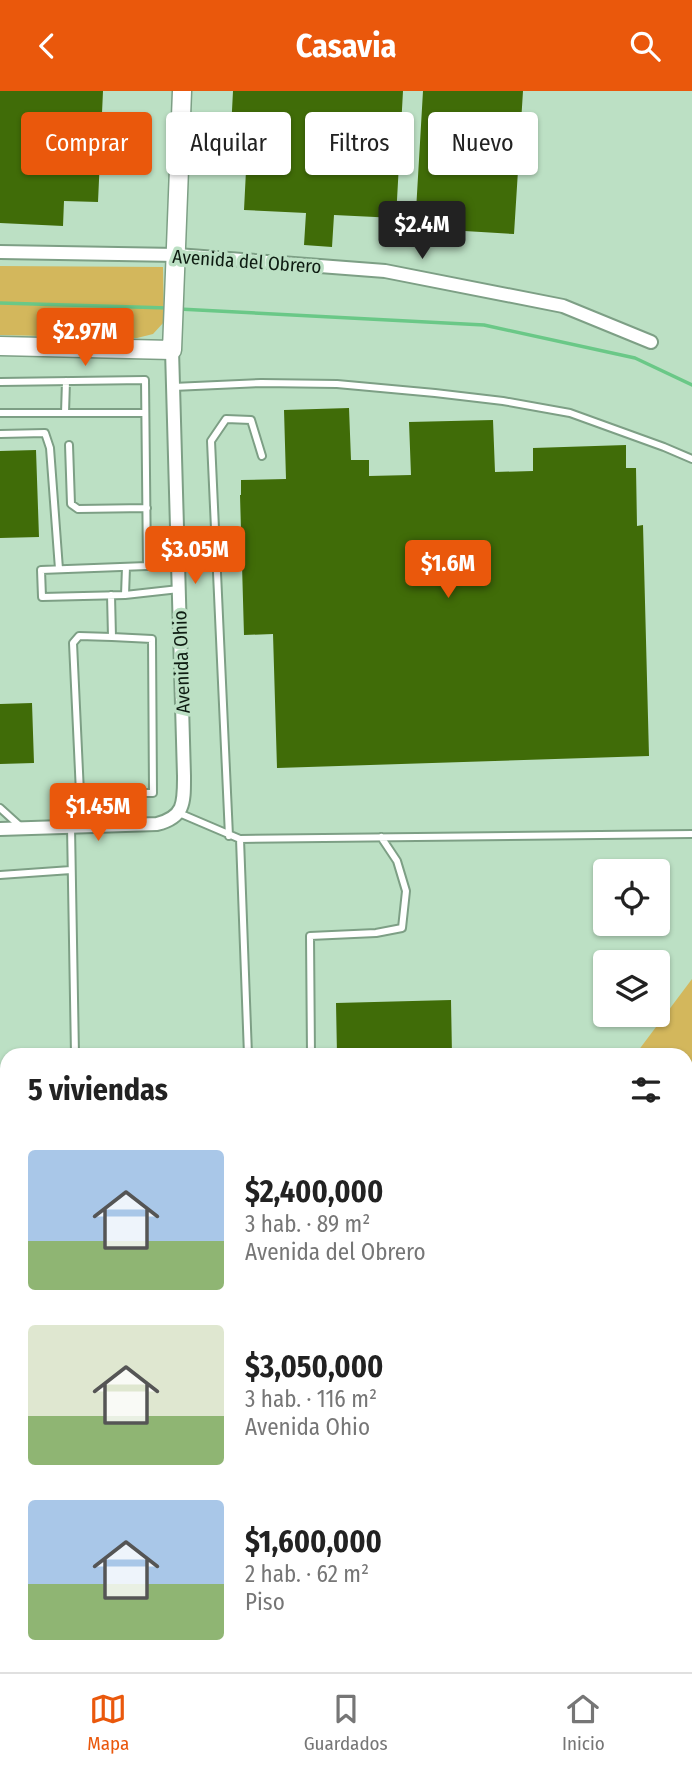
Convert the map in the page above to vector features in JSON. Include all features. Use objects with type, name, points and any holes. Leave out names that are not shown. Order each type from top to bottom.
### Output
[{"type":"street","name":"Avenida Ohio","points":[[179,813],[184,797],[184,776],[172,387],[182,91]]},
{"type":"street","name":"Avenida del Obrero","points":[[0,253],[177,255],[371,270],[563,306],[651,342]]},
{"type":"street","points":[[0,346],[135,350],[173,335]]},
{"type":"street","points":[[0,829],[157,824],[179,813]]},
{"type":"lane","points":[[0,382],[145,380],[148,566]]},
{"type":"lane","points":[[65,413],[66,381]]},
{"type":"lane","points":[[172,387],[261,383],[337,384],[503,401],[570,413],[692,459]]},
{"type":"lane","points":[[0,413],[145,413]]},
{"type":"lane","points":[[229,836],[211,441],[226,418],[251,421],[262,456]]},
{"type":"lane","points":[[0,434],[45,433],[50,448],[59,569]]},
{"type":"lane","points":[[69,445],[71,504],[78,509],[146,508]]},
{"type":"lane","points":[[178,561],[148,566],[41,570],[42,597],[125,595],[179,589]]},
{"type":"lane","points":[[125,567],[125,595]]},
{"type":"lane","points":[[111,595],[112,637]]},
{"type":"lane","points":[[79,636],[112,637],[152,639],[153,793],[80,793],[73,643],[79,636]]},
{"type":"lane","points":[[0,808],[22,828]]},
{"type":"lane","points":[[179,813],[240,839],[692,834]]},
{"type":"lane","points":[[71,827],[75,1048]]},
{"type":"lane","points":[[312,1048],[310,936],[376,933],[402,928],[406,891],[397,861],[381,837]]},
{"type":"lane","points":[[240,839],[248,1048]]},
{"type":"lane","points":[[0,875],[71,870]]},
{"type":"shaded area","points":[[0,266],[163,267],[164,322],[153,334],[137,338],[0,335]]},
{"type":"shaded area","points":[[692,979],[692,1048],[640,1048],[656,1027],[670,1027],[670,1008]]},
{"type":"building","points":[[0,91],[103,91],[102,112],[21,112],[21,175],[99,175],[98,202],[64,201],[63,226],[0,223]]},
{"type":"building","points":[[233,91],[403,91],[402,112],[305,112],[305,175],[398,175],[396,218],[334,215],[332,247],[304,245],[306,213],[244,210],[246,175],[291,175],[291,112],[232,112]]},
{"type":"building","points":[[423,91],[523,91],[522,112],[428,112],[428,175],[518,175],[514,234],[415,228]]},
{"type":"building","points":[[349,408],[351,460],[369,460],[369,476],[411,475],[409,422],[493,420],[495,472],[533,471],[533,448],[626,445],[626,468],[636,468],[637,526],[643,525],[649,756],[277,768],[273,634],[244,635],[241,480],[286,479],[284,410]]},
{"type":"building","points":[[36,450],[39,537],[0,538],[0,451]]},
{"type":"building","points":[[32,703],[34,763],[0,764],[0,704]]},
{"type":"building","points":[[451,1000],[452,1048],[337,1048],[336,1003]]},
{"type":"waterway","points":[[0,303],[168,308]]},
{"type":"waterway","points":[[179,309],[484,325],[635,358],[692,385]]}]
